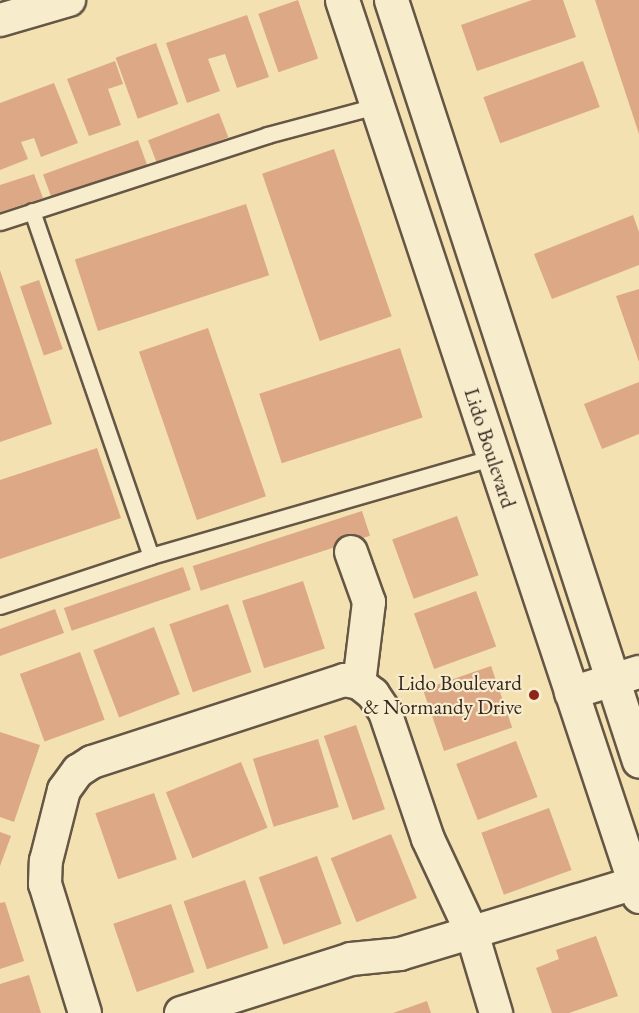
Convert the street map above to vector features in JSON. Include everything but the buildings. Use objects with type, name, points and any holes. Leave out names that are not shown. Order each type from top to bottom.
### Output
[{"type":"street","points":[[0,20],[69,0]]},
{"type":"street","points":[[391,0],[626,676],[639,761]]},
{"type":"street","name":"Lido Boulevard","points":[[345,1],[376,105],[637,890]]},
{"type":"street","points":[[351,552],[369,602],[359,683]]},
{"type":"street","points":[[571,693],[626,676]]},
{"type":"street","points":[[85,1013],[45,884],[46,861],[64,790],[78,771],[92,762],[344,680],[359,683],[373,694],[385,712],[428,839],[472,933],[496,1013]]},
{"type":"street","points":[[181,1013],[351,958],[400,954],[637,890]]},
{"type":"lane","points":[[0,222],[267,135],[376,105]]},
{"type":"lane","points":[[32,211],[151,556]]},
{"type":"lane","points":[[0,606],[151,556],[493,457]]},
{"type":"place","name":"Lido Boulevard & Normandy Drive","points":[[534,695]]}]
